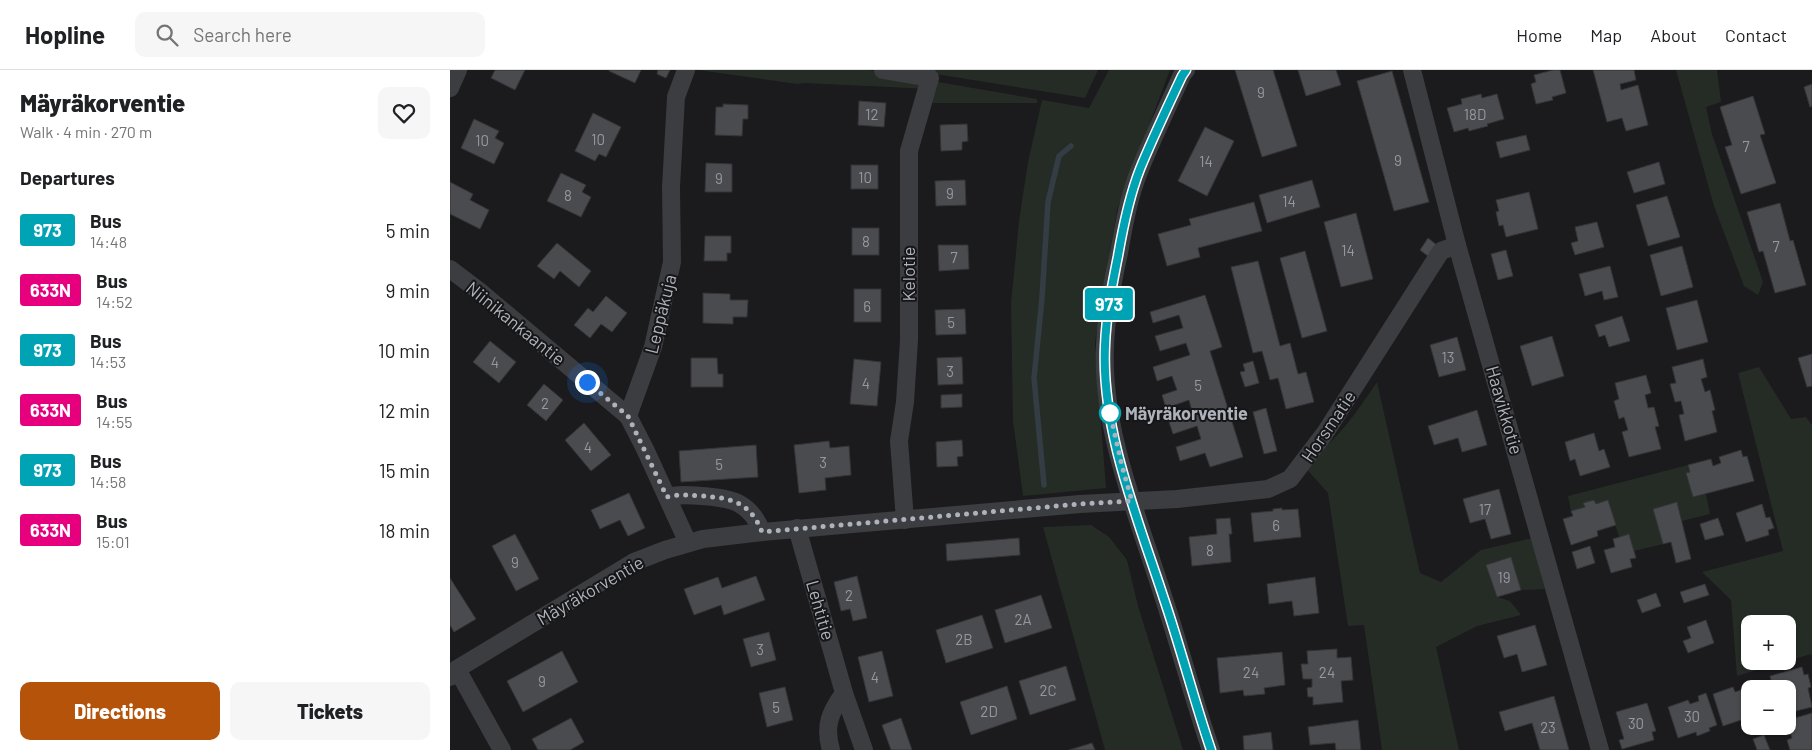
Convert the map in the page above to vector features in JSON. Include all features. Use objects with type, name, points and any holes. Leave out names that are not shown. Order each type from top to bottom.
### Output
[{"type":"street","points":[[450,88],[458,70]]},
{"type":"street","name":"Leppäkuja","points":[[628,416],[653,347],[672,262],[671,187],[676,97],[686,70]]},
{"type":"street","name":"Kelotie","points":[[882,70],[930,78],[909,151],[909,340],[905,402],[899,442],[905,520]]},
{"type":"street","points":[[1186,70],[1140,170],[1126,212],[1110,297],[1105,347],[1106,384],[1111,421],[1132,501],[1166,604],[1198,714],[1211,750]]},
{"type":"street","name":"Haavikkotie","points":[[1412,70],[1457,246],[1600,750]]},
{"type":"street","name":"Horsmatie","points":[[1132,501],[1177,500],[1268,489],[1290,479],[1326,434],[1441,251],[1457,246]]},
{"type":"street","name":"Niinikankaantie","points":[[450,269],[479,291],[628,416]]},
{"type":"street","points":[[628,416],[688,543]]},
{"type":"street","points":[[667,497],[678,494],[725,497],[740,503],[757,518],[762,532]]},
{"type":"street","name":"Mäyräkorventie","points":[[454,673],[634,562],[703,539],[797,528],[1132,501]]},
{"type":"street","name":"Lehtitie","points":[[797,528],[844,693],[864,750]]},
{"type":"street","points":[[454,673],[502,750]]},
{"type":"street","points":[[831,750],[827,736],[828,724],[834,706],[844,693]]},
{"type":"shaded area","points":[[698,70],[869,70],[1037,99],[1037,103],[927,103],[930,89],[797,84]]},
{"type":"shaded area","points":[[911,70],[1098,70],[1085,98]]},
{"type":"shaded area","points":[[1109,70],[1170,70],[1117,210],[1095,342],[1106,488],[1023,496],[1013,421],[1011,304],[1019,221],[1028,162],[1042,100],[1089,108]]},
{"type":"shaded area","points":[[1676,70],[1717,70],[1721,102],[1706,107],[1712,134],[1763,282],[1758,295],[1744,286],[1714,206]]},
{"type":"shaded area","points":[[1759,367],[1791,419],[1806,417],[1812,425],[1812,657],[1811,654],[1796,659],[1796,615],[1741,615],[1741,670],[1757,670],[1737,676],[1731,600],[1702,572],[1783,551],[1738,373]]},
{"type":"shaded area","points":[[1377,382],[1420,573],[1441,582],[1481,550],[1532,538],[1545,589],[1521,590],[1511,557],[1487,565],[1497,597],[1510,601],[1521,615],[1477,626],[1436,647],[1459,750],[1382,750],[1364,625],[1348,626],[1328,493],[1302,464],[1326,446],[1344,428]]},
{"type":"shaded area","points":[[1688,465],[1690,472],[1686,473],[1693,497],[1706,494],[1710,514],[1682,521],[1677,503],[1654,509],[1663,544],[1634,551],[1629,534],[1619,537],[1608,500],[1596,504],[1594,500],[1583,503],[1585,507],[1571,511],[1568,496]]},
{"type":"shaded area","points":[[1091,525],[1109,537],[1127,560],[1138,606],[1183,750],[1105,750],[1043,527]]},
{"type":"building","points":[[495,70],[525,70],[515,90],[491,78]]},
{"type":"building","points":[[609,70],[641,70],[635,83]]},
{"type":"building","points":[[658,70],[670,70],[666,78],[657,74]]},
{"type":"building","points":[[1235,70],[1273,70],[1297,146],[1262,157]]},
{"type":"building","points":[[1298,70],[1336,70],[1341,85],[1306,96]]},
{"type":"building","points":[[1560,70],[1566,93],[1552,97],[1553,100],[1536,104],[1531,84],[1536,82],[1534,75]]},
{"type":"building","points":[[1593,70],[1634,70],[1636,80],[1620,84],[1621,90],[1638,85],[1648,125],[1626,131],[1622,118],[1607,122]]},
{"type":"building","points":[[1392,71],[1429,202],[1394,211],[1357,81]]},
{"type":"building","points":[[1812,84],[1812,106],[1810,107],[1804,87]]},
{"type":"building","points":[[1481,94],[1482,98],[1497,94],[1504,119],[1469,131],[1468,128],[1454,132],[1447,108],[1462,104],[1461,99]]},
{"type":"building","points":[[1753,96],[1765,134],[1760,135],[1776,183],[1741,194],[1725,147],[1732,145],[1720,107]]},
{"type":"building","points":[[859,101],[886,103],[884,127],[858,125]]},
{"type":"building","points":[[723,104],[748,105],[748,119],[743,119],[742,136],[715,135],[716,107],[723,107]]},
{"type":"building","points":[[593,113],[621,127],[606,157],[599,154],[595,161],[575,151]]},
{"type":"building","points":[[474,119],[499,131],[495,138],[504,143],[494,164],[461,148]]},
{"type":"building","points":[[967,124],[968,141],[962,142],[962,150],[941,151],[940,125]]},
{"type":"building","points":[[1205,127],[1234,141],[1207,196],[1178,181]]},
{"type":"building","points":[[1526,135],[1530,150],[1500,158],[1496,142]]},
{"type":"building","points":[[1659,162],[1665,184],[1634,193],[1627,172]]},
{"type":"building","points":[[706,163],[732,164],[732,192],[705,192]]},
{"type":"building","points":[[851,165],[878,165],[878,189],[851,189]]},
{"type":"building","points":[[561,173],[586,185],[582,192],[591,197],[581,217],[547,201]]},
{"type":"building","points":[[965,180],[966,205],[936,206],[935,181]]},
{"type":"building","points":[[1312,180],[1320,207],[1267,223],[1259,195]]},
{"type":"building","points":[[450,182],[473,194],[470,200],[489,210],[480,229],[450,214]]},
{"type":"building","points":[[1529,192],[1538,229],[1506,237],[1503,225],[1499,226],[1496,212],[1499,211],[1496,200]]},
{"type":"building","points":[[1667,196],[1680,237],[1648,246],[1636,205]]},
{"type":"building","points":[[1254,202],[1262,231],[1198,248],[1200,257],[1167,266],[1158,234],[1191,225],[1189,219]]},
{"type":"building","points":[[1780,203],[1790,241],[1793,240],[1806,285],[1775,293],[1763,251],[1759,252],[1747,212]]},
{"type":"building","points":[[1356,213],[1373,279],[1341,287],[1324,222]]},
{"type":"building","points":[[1597,222],[1604,247],[1575,255],[1571,243],[1578,241],[1575,227]]},
{"type":"building","points":[[852,228],[879,228],[879,255],[852,255]]},
{"type":"building","points":[[705,236],[731,236],[731,253],[727,253],[727,261],[704,261]]},
{"type":"building","points":[[1428,238],[1438,246],[1429,257],[1420,250]]},
{"type":"building","points":[[557,243],[591,271],[579,287],[560,271],[554,279],[537,266]]},
{"type":"building","points":[[938,245],[968,245],[969,269],[939,271]]},
{"type":"building","points":[[1682,246],[1693,287],[1661,296],[1650,255]]},
{"type":"building","points":[[1506,250],[1513,276],[1498,280],[1491,254]]},
{"type":"building","points":[[1305,251],[1327,331],[1302,338],[1280,258]]},
{"type":"building","points":[[1258,261],[1280,346],[1290,343],[1298,374],[1306,372],[1314,402],[1286,409],[1278,378],[1270,380],[1262,351],[1253,353],[1231,267]]},
{"type":"building","points":[[1610,266],[1618,297],[1604,300],[1602,291],[1585,296],[1579,274]]},
{"type":"building","points":[[854,289],[881,289],[881,322],[854,322]]},
{"type":"building","points":[[703,293],[730,294],[730,300],[748,300],[747,317],[733,317],[733,324],[703,323]]},
{"type":"building","points":[[1205,295],[1222,347],[1210,351],[1243,457],[1210,467],[1205,453],[1180,461],[1176,447],[1201,439],[1197,426],[1173,434],[1168,419],[1192,411],[1189,400],[1166,408],[1162,395],[1177,390],[1172,376],[1157,381],[1153,367],[1190,355],[1186,343],[1160,351],[1155,336],[1183,328],[1179,315],[1153,323],[1150,312]]},
{"type":"building","points":[[606,296],[627,313],[612,332],[601,324],[590,338],[574,325],[588,308],[593,312]]},
{"type":"building","points":[[1697,300],[1708,342],[1677,350],[1666,308]]},
{"type":"building","points":[[965,309],[966,334],[936,335],[935,310]]},
{"type":"building","points":[[1622,316],[1630,341],[1609,347],[1605,335],[1599,337],[1595,325]]},
{"type":"building","points":[[1552,336],[1564,376],[1532,386],[1520,346]]},
{"type":"building","points":[[1457,337],[1466,370],[1439,377],[1430,345]]},
{"type":"building","points":[[490,341],[516,362],[499,383],[473,362]]},
{"type":"building","points":[[1812,354],[1812,386],[1807,387],[1798,358]]},
{"type":"building","points":[[962,357],[963,384],[938,385],[937,358]]},
{"type":"building","points":[[691,358],[717,358],[718,374],[723,374],[723,387],[691,387]]},
{"type":"building","points":[[854,359],[881,362],[877,406],[850,404]]},
{"type":"building","points":[[1703,359],[1707,377],[1701,379],[1705,392],[1710,390],[1715,410],[1712,411],[1717,432],[1685,441],[1679,415],[1684,414],[1681,401],[1675,402],[1670,384],[1676,383],[1672,367]]},
{"type":"building","points":[[1253,361],[1259,383],[1245,387],[1240,372],[1245,371],[1243,364]]},
{"type":"building","points":[[1646,375],[1651,393],[1645,395],[1648,408],[1654,407],[1659,426],[1655,427],[1661,449],[1629,457],[1622,432],[1628,430],[1624,417],[1619,419],[1614,401],[1619,399],[1615,383]]},
{"type":"building","points":[[544,384],[563,400],[546,421],[527,405]]},
{"type":"building","points":[[962,394],[962,407],[941,408],[941,395]]},
{"type":"building","points":[[1266,408],[1277,451],[1264,454],[1253,412]]},
{"type":"building","points":[[1477,410],[1487,445],[1462,452],[1458,438],[1434,445],[1428,426]]},
{"type":"building","points":[[584,423],[611,455],[591,471],[565,440]]},
{"type":"building","points":[[1594,433],[1599,451],[1604,449],[1610,467],[1580,476],[1575,459],[1570,461],[1565,442]]},
{"type":"building","points":[[962,440],[963,456],[957,457],[958,466],[937,467],[936,442]]},
{"type":"building","points":[[829,441],[830,448],[849,446],[851,475],[825,478],[826,490],[799,493],[794,445]]},
{"type":"building","points":[[756,445],[758,477],[681,482],[679,451]]},
{"type":"building","points":[[1741,450],[1743,457],[1747,456],[1754,481],[1693,497],[1686,473],[1690,472],[1688,465],[1711,459],[1713,466],[1721,463],[1719,457]]},
{"type":"building","points":[[1499,489],[1511,534],[1491,539],[1485,519],[1470,523],[1463,499]]},
{"type":"building","points":[[629,493],[645,528],[628,536],[620,520],[600,529],[591,510]]},
{"type":"building","points":[[1594,500],[1596,504],[1608,500],[1616,525],[1597,531],[1598,536],[1571,545],[1563,519],[1573,516],[1571,511],[1585,507],[1583,503]]},
{"type":"building","points":[[1677,502],[1691,559],[1676,563],[1671,542],[1663,544],[1653,509]]},
{"type":"building","points":[[1762,504],[1766,518],[1770,517],[1774,528],[1768,530],[1769,535],[1746,542],[1736,513]]},
{"type":"building","points":[[1282,508],[1282,510],[1298,509],[1301,537],[1254,542],[1251,513],[1273,511],[1273,509]]},
{"type":"building","points":[[1230,518],[1232,534],[1229,534],[1231,562],[1192,566],[1189,537],[1217,534],[1216,519]]},
{"type":"building","points":[[1718,518],[1724,535],[1705,540],[1700,524]]},
{"type":"building","points":[[515,534],[539,579],[516,591],[492,546]]},
{"type":"building","points":[[1629,534],[1636,558],[1630,559],[1632,567],[1611,573],[1604,550],[1615,547],[1613,539]]},
{"type":"building","points":[[1019,538],[1020,555],[947,561],[946,544]]},
{"type":"building","points":[[1590,546],[1595,563],[1577,569],[1572,552]]},
{"type":"building","points":[[1511,557],[1521,590],[1497,597],[1486,565]]},
{"type":"building","points":[[756,576],[765,600],[724,615],[721,605],[694,615],[684,589],[718,577],[722,588]]},
{"type":"building","points":[[857,576],[867,618],[853,621],[850,609],[841,611],[834,582]]},
{"type":"building","points":[[1315,577],[1319,613],[1294,616],[1292,601],[1269,604],[1267,584]]},
{"type":"building","points":[[450,578],[476,619],[454,632],[450,625]]},
{"type":"building","points":[[1705,584],[1709,595],[1684,603],[1680,592]]},
{"type":"building","points":[[1656,593],[1661,606],[1642,613],[1637,600]]},
{"type":"building","points":[[1041,595],[1052,628],[1005,643],[995,610]]},
{"type":"building","points":[[982,615],[993,648],[946,663],[936,630]]},
{"type":"building","points":[[1706,620],[1714,643],[1688,653],[1683,641],[1691,638],[1687,627]]},
{"type":"building","points":[[1535,625],[1547,665],[1522,672],[1517,654],[1504,658],[1497,636]]},
{"type":"building","points":[[769,632],[776,660],[751,667],[743,639]]},
{"type":"building","points":[[1337,649],[1337,658],[1351,657],[1353,680],[1341,681],[1343,702],[1313,705],[1313,697],[1308,697],[1307,688],[1312,687],[1312,679],[1303,679],[1301,664],[1308,664],[1307,651]]},
{"type":"building","points":[[562,651],[578,682],[523,712],[507,681]]},
{"type":"building","points":[[882,651],[893,696],[869,702],[858,657]]},
{"type":"building","points":[[1282,652],[1285,685],[1264,688],[1265,694],[1244,696],[1243,690],[1220,693],[1217,658]]},
{"type":"building","points":[[1066,666],[1076,700],[1030,715],[1019,681]]},
{"type":"building","points":[[1802,667],[1804,675],[1808,674],[1811,687],[1808,688],[1812,707],[1796,711],[1796,680],[1771,680],[1770,676]]},
{"type":"building","points":[[1007,686],[1017,719],[971,735],[960,702]]},
{"type":"building","points":[[785,687],[793,720],[767,727],[759,693]]},
{"type":"building","points":[[1733,687],[1735,692],[1741,690],[1741,720],[1723,726],[1713,694]]},
{"type":"building","points":[[1706,693],[1717,725],[1709,728],[1710,731],[1697,736],[1696,732],[1678,738],[1668,707],[1688,700],[1690,704],[1699,701],[1698,696]]},
{"type":"building","points":[[1554,696],[1569,750],[1540,750],[1532,723],[1505,731],[1499,712]]},
{"type":"building","points":[[1647,703],[1656,731],[1652,732],[1654,740],[1622,749],[1619,740],[1624,739],[1616,712]]},
{"type":"building","points":[[1812,713],[1812,750],[1790,750],[1787,740],[1792,738],[1791,735],[1796,735],[1796,718]]},
{"type":"building","points":[[571,718],[584,742],[570,750],[538,750],[532,739]]},
{"type":"building","points":[[901,718],[912,750],[891,750],[882,725]]},
{"type":"building","points":[[1358,720],[1361,750],[1336,750],[1335,743],[1310,745],[1308,727]]},
{"type":"building","points":[[1271,732],[1273,750],[1244,750],[1243,736]]},
{"type":"building","points":[[1764,735],[1770,750],[1757,750],[1753,739]]},
{"type":"building","points":[[1092,743],[1095,750],[1069,750]]},
{"type":"waterway","points":[[1044,485],[1034,378],[1042,298],[1048,202],[1059,156],[1071,146]]},
{"type":"bus line","name":"973","points":[[1186,70],[1140,170],[1126,212],[1110,297],[1105,347],[1106,384],[1111,421],[1132,501],[1166,604],[1198,714],[1211,750]]},
{"type":"place","name":"Mäyräkorventie","points":[[1110,413]]},
{"type":"route","points":[[587,382],[628,416],[667,497],[678,494],[725,497],[740,503],[757,518],[762,532],[1132,501],[1110,413]]}]
